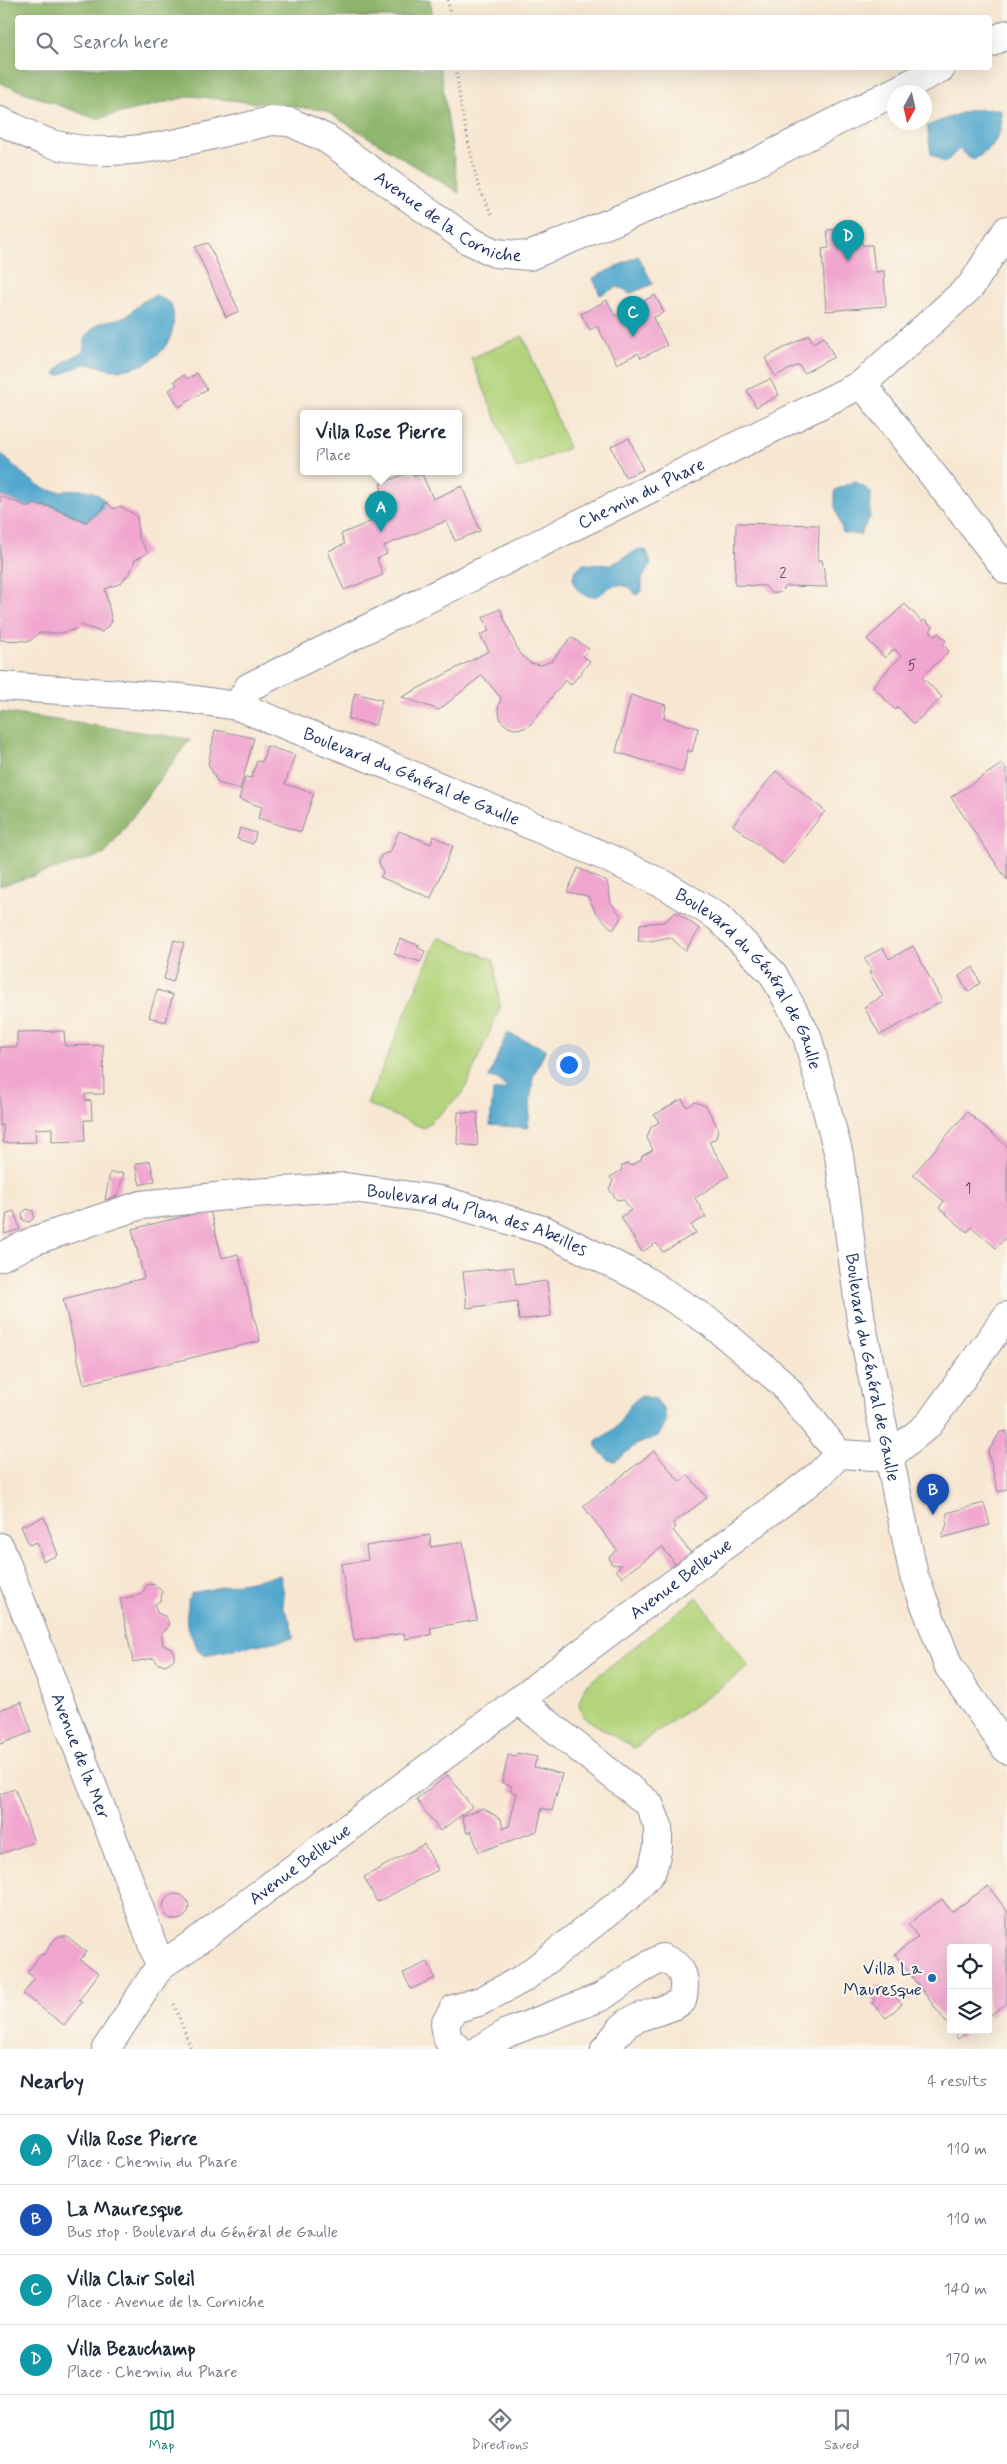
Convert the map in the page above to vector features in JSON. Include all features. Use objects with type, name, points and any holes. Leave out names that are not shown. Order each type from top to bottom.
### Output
[{"type":"street","points":[[992,42],[1007,34]]},
{"type":"street","name":"Avenue de la Corniche","points":[[0,121],[49,143],[104,152],[155,147],[271,121],[290,122],[328,139],[468,240],[495,253],[529,256],[749,166],[937,70]]},
{"type":"street","name":"Chemin du Phare","points":[[237,706],[249,687],[862,384],[971,286],[1007,230]]},
{"type":"street","points":[[862,384],[1007,570]]},
{"type":"street","name":"Boulevard du Général de Gaulle","points":[[0,686],[182,698],[237,706],[404,772],[604,856],[665,885],[718,918],[773,974],[807,1036],[839,1155],[860,1322],[914,1576],[950,1667],[1007,1750]]},
{"type":"street","name":"Boulevard du Plan des Abeilles","points":[[0,1257],[36,1240],[141,1205],[345,1187],[442,1200],[546,1231],[643,1279],[711,1324],[782,1383],[839,1454]]},
{"type":"street","points":[[839,1454],[889,1457],[929,1424],[1007,1316]]},
{"type":"street","name":"Avenue Bellevue","points":[[106,2049],[160,1966],[193,1944],[520,1701],[820,1474],[839,1454]]},
{"type":"street","name":"Avenue de la Mer","points":[[0,1547],[134,1893],[160,1966]]},
{"type":"street","points":[[459,2049],[448,2040],[445,2024],[454,2009],[481,2001],[524,1978],[635,1891],[652,1870],[658,1847],[658,1826],[650,1804],[520,1701]]},
{"type":"street","points":[[481,2049],[508,2033],[602,1997],[640,1970],[662,1958],[676,1963],[682,1974],[685,1988],[682,2001],[667,2010],[647,2014],[629,2022],[605,2049]]},
{"type":"path","points":[[448,0],[450,15]]},
{"type":"path","points":[[456,70],[461,108],[478,185]]},
{"type":"path","points":[[160,1966],[191,2049]]},
{"type":"green space","points":[[0,0],[430,0],[433,15],[15,15],[15,70],[440,70],[459,193],[324,110],[191,96],[96,119],[0,83]]},
{"type":"green space","points":[[523,336],[569,448],[517,469],[471,358]]},
{"type":"green space","points":[[0,712],[190,739],[105,854],[0,886]]},
{"type":"green space","points":[[438,937],[494,960],[500,1008],[463,1093],[424,1128],[367,1104]]},
{"type":"green space","points":[[697,1597],[749,1667],[634,1748],[583,1717],[579,1703],[585,1686]]},
{"type":"water","points":[[1000,109],[1001,125],[999,133],[992,146],[973,160],[959,149],[945,163],[931,154],[928,130],[932,130],[932,124],[969,110]]},
{"type":"water","points":[[638,256],[653,284],[629,294],[626,290],[617,287],[600,295],[593,278]]},
{"type":"water","points":[[156,295],[171,304],[174,318],[168,342],[161,352],[151,360],[128,369],[111,370],[88,364],[59,376],[55,374],[64,362],[83,352],[86,335],[99,323],[126,317],[142,302]]},
{"type":"water","points":[[0,453],[36,484],[51,490],[90,491],[106,502],[103,505],[104,508],[86,522],[50,506],[35,505],[28,507],[0,496]]},
{"type":"water","points":[[855,481],[871,492],[870,517],[860,535],[843,533],[835,506],[835,490]]},
{"type":"water","points":[[639,549],[647,551],[651,564],[642,579],[642,591],[636,595],[631,588],[617,585],[592,597],[578,590],[574,584],[574,575],[583,564],[611,565]]},
{"type":"water","points":[[507,1033],[546,1049],[533,1077],[528,1128],[490,1125],[493,1091],[507,1089],[498,1079],[489,1077]]},
{"type":"water","points":[[642,1396],[656,1399],[664,1410],[666,1421],[663,1429],[658,1436],[636,1445],[615,1461],[608,1460],[596,1447],[597,1440],[614,1429],[628,1407]]},
{"type":"water","points":[[280,1575],[284,1594],[283,1607],[290,1621],[294,1638],[204,1655],[198,1651],[189,1631],[187,1621],[188,1599],[192,1593]]},
{"type":"building","points":[[861,227],[862,245],[872,245],[875,272],[884,271],[886,306],[826,311],[822,249],[829,248],[827,230]]},
{"type":"building","points":[[208,243],[239,311],[226,317],[195,247]]},
{"type":"building","points":[[655,295],[664,312],[653,318],[667,345],[641,358],[638,353],[617,364],[597,326],[590,330],[581,314],[607,300],[615,316]]},
{"type":"building","points":[[809,335],[813,343],[824,337],[834,357],[804,373],[799,365],[775,376],[765,358]]},
{"type":"building","points":[[197,373],[207,389],[179,407],[169,390],[177,385],[174,381],[184,375],[187,379]]},
{"type":"building","points":[[770,379],[779,395],[756,407],[747,390]]},
{"type":"building","points":[[629,438],[643,470],[625,477],[611,446]]},
{"type":"building","points":[[402,475],[413,475],[414,477],[422,475],[433,499],[462,486],[480,531],[455,541],[446,521],[384,546],[387,554],[377,559],[383,575],[344,590],[328,551],[345,544],[341,534],[382,517],[372,494],[382,490],[380,484]]},
{"type":"building","points":[[0,496],[28,507],[35,504],[52,507],[86,522],[104,508],[103,505],[106,502],[114,509],[120,506],[137,516],[138,536],[148,553],[135,560],[131,571],[121,583],[105,589],[112,622],[102,632],[80,625],[76,629],[61,633],[39,633],[30,641],[0,640]]},
{"type":"building","points":[[736,523],[819,525],[818,560],[822,560],[827,587],[786,586],[779,593],[771,593],[765,586],[735,585]]},
{"type":"building","points":[[905,604],[922,622],[925,620],[933,628],[930,631],[935,636],[938,633],[946,641],[943,644],[949,651],[922,677],[942,697],[914,724],[898,707],[895,710],[873,686],[901,656],[894,649],[885,658],[867,639]]},
{"type":"building","points":[[500,609],[519,653],[530,663],[541,665],[552,661],[571,637],[589,649],[583,656],[590,661],[571,685],[565,680],[531,724],[525,728],[515,729],[508,727],[501,721],[498,708],[501,698],[482,675],[439,710],[402,697],[489,651],[480,635],[489,631],[483,617]]},
{"type":"building","points":[[355,693],[382,700],[375,725],[348,719]]},
{"type":"building","points":[[631,695],[666,705],[664,718],[698,728],[692,752],[688,750],[683,772],[616,752]]},
{"type":"building","points":[[215,730],[254,738],[240,789],[218,783],[208,764]]},
{"type":"building","points":[[267,746],[295,755],[285,784],[314,793],[301,832],[258,818],[262,807],[239,799],[245,777],[251,778],[257,761],[262,762]]},
{"type":"building","points":[[1002,764],[1007,770],[1007,880],[951,797]]},
{"type":"building","points":[[776,771],[825,811],[783,864],[733,825]]},
{"type":"building","points":[[240,828],[256,833],[253,844],[237,839]]},
{"type":"building","points":[[399,831],[431,844],[433,836],[453,846],[431,898],[380,877],[383,873],[379,862],[381,855],[390,852]]},
{"type":"building","points":[[578,868],[607,881],[611,903],[622,917],[613,930],[595,911],[588,896],[567,892]]},
{"type":"building","points":[[676,912],[700,929],[685,951],[670,937],[638,941],[640,924],[664,922]]},
{"type":"building","points":[[400,939],[419,945],[418,948],[425,951],[421,962],[394,954]]},
{"type":"building","points":[[174,940],[184,943],[173,982],[164,979]]},
{"type":"building","points":[[913,946],[942,1001],[880,1035],[864,1007],[883,996],[869,972],[872,970],[864,958],[883,948],[889,959]]},
{"type":"building","points":[[973,967],[980,983],[968,992],[959,976]]},
{"type":"building","points":[[157,990],[173,995],[165,1022],[149,1017]]},
{"type":"building","points":[[64,1031],[65,1046],[103,1045],[104,1094],[85,1094],[85,1100],[91,1101],[92,1120],[84,1120],[85,1141],[52,1142],[52,1128],[35,1129],[36,1142],[3,1143],[3,1125],[0,1126],[0,1047],[17,1047],[17,1032]]},
{"type":"building","points":[[682,1099],[687,1107],[695,1102],[706,1106],[718,1128],[716,1138],[709,1142],[729,1176],[695,1198],[706,1217],[691,1225],[696,1233],[663,1252],[656,1243],[642,1252],[621,1217],[631,1210],[623,1199],[617,1200],[609,1189],[613,1181],[610,1177],[622,1170],[621,1167],[628,1163],[630,1166],[653,1150],[647,1138],[651,1127],[659,1122],[654,1115]]},
{"type":"building","points":[[458,1112],[478,1113],[477,1146],[457,1144]]},
{"type":"building","points":[[967,1112],[1007,1146],[1007,1236],[996,1248],[972,1227],[967,1232],[939,1208],[944,1201],[913,1175]]},
{"type":"building","points":[[150,1161],[155,1181],[140,1185],[135,1164]]},
{"type":"building","points":[[110,1173],[124,1173],[117,1196],[105,1200]]},
{"type":"building","points":[[27,1209],[33,1211],[34,1218],[29,1222],[23,1220],[22,1213]]},
{"type":"building","points":[[210,1210],[222,1258],[238,1254],[260,1341],[84,1384],[63,1299],[144,1278],[132,1229]]},
{"type":"building","points":[[14,1211],[20,1229],[4,1234],[7,1213]]},
{"type":"building","points":[[513,1267],[516,1285],[547,1281],[551,1316],[519,1320],[517,1301],[467,1308],[463,1272]]},
{"type":"building","points":[[1007,1431],[1007,1489],[998,1492],[988,1452],[1000,1432]]},
{"type":"building","points":[[654,1451],[680,1482],[688,1475],[707,1498],[673,1523],[676,1527],[673,1530],[691,1553],[676,1565],[662,1547],[622,1577],[616,1570],[622,1565],[611,1564],[609,1557],[617,1550],[583,1506]]},
{"type":"building","points":[[984,1503],[990,1525],[942,1538],[947,1524],[947,1513]]},
{"type":"building","points":[[44,1517],[58,1555],[43,1561],[37,1542],[29,1545],[21,1526]]},
{"type":"building","points":[[430,1535],[431,1547],[463,1542],[477,1620],[430,1628],[431,1635],[405,1639],[404,1633],[354,1641],[341,1564],[368,1560],[366,1546]]},
{"type":"building","points":[[155,1584],[162,1592],[161,1600],[155,1604],[157,1613],[165,1616],[169,1623],[166,1630],[161,1633],[163,1645],[172,1649],[174,1654],[174,1659],[166,1665],[158,1664],[154,1658],[133,1662],[120,1599],[142,1594],[147,1585]]},
{"type":"building","points":[[21,1702],[32,1732],[0,1744],[0,1710]]},
{"type":"building","points":[[517,1753],[537,1757],[534,1767],[562,1774],[552,1811],[542,1808],[537,1831],[479,1852],[471,1831],[467,1833],[462,1816],[483,1808],[501,1819],[503,1828],[509,1826],[517,1793],[510,1791],[512,1786],[502,1783],[508,1755],[516,1757]]},
{"type":"building","points":[[448,1775],[472,1807],[440,1831],[416,1799]]},
{"type":"building","points":[[15,1789],[34,1842],[0,1854],[0,1794]]},
{"type":"building","points":[[424,1844],[438,1870],[377,1902],[364,1877]]},
{"type":"building","name":"Villa La Mauresque","points":[[988,1886],[1007,1911],[1007,2003],[992,2014],[992,1944],[947,1944],[947,2024],[895,1954],[918,1937],[908,1924],[942,1899],[952,1912]]},
{"type":"building","points":[[176,1894],[185,1898],[189,1907],[185,1916],[176,1920],[167,1916],[163,1907],[167,1898]]},
{"type":"building","points":[[60,1936],[67,1936],[86,1952],[80,1960],[99,1973],[79,2000],[82,2002],[64,2025],[23,1994],[35,1978],[27,1973],[41,1954],[43,1955],[55,1939]]},
{"type":"building","points":[[428,1962],[435,1978],[411,1989],[403,1973]]},
{"type":"building","points":[[878,1985],[883,1991],[887,1988],[902,2004],[886,2018],[872,2003],[875,2000],[869,1994]]},
{"type":"building","points":[[955,2034],[965,2034],[958,2039]]},
{"type":"place","name":"Villa Beauchamp","points":[[848,261]]},
{"type":"place","name":"Villa Clair Soleil","points":[[633,337]]},
{"type":"place","name":"Villa Rose Pierre","points":[[381,532]]},
{"type":"place","name":"La Mauresque","points":[[933,1515]]},
{"type":"place","name":"Villa La Mauresque","points":[[932,1978]]}]
